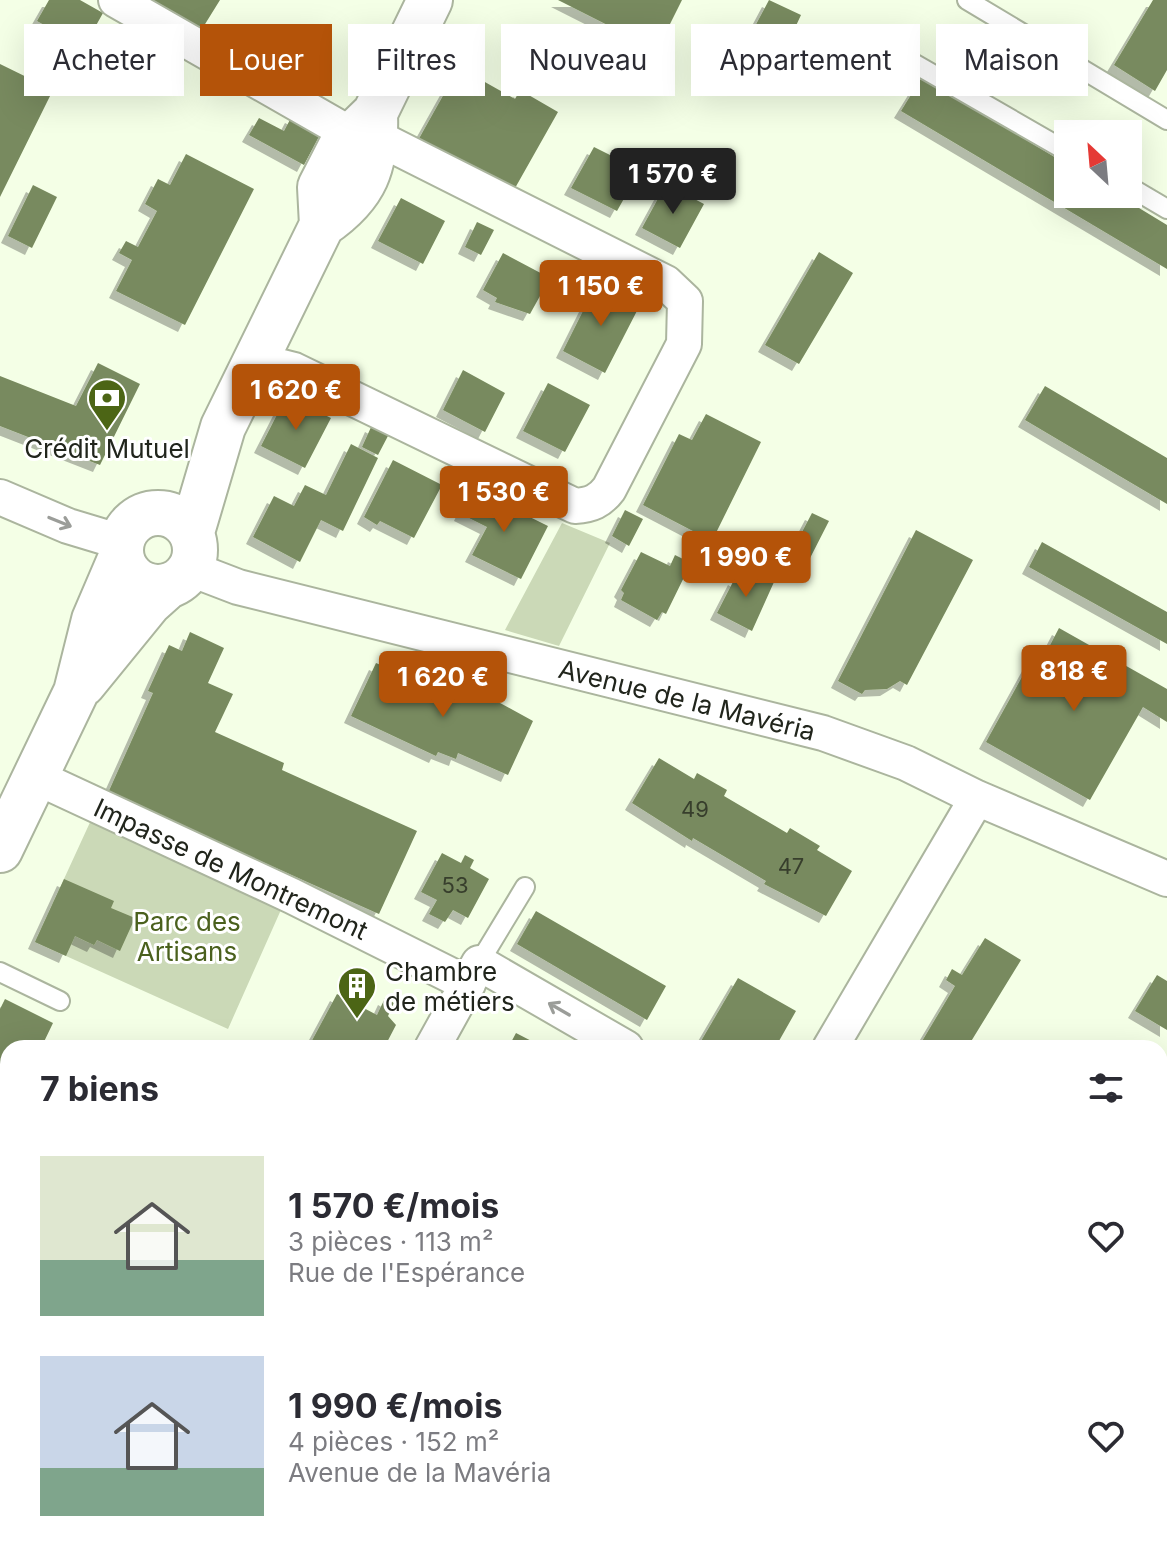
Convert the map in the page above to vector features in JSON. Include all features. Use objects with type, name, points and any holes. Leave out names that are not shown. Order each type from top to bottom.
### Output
[{"type":"main road","points":[[76,692],[149,603],[179,550],[183,479],[223,427],[322,225],[320,187],[341,146],[368,128],[430,0]]},
{"type":"main road","points":[[0,850],[76,692],[94,620],[130,525],[145,514],[179,550]]},
{"type":"main road","points":[[121,550],[125,568],[139,582],[153,587],[179,550]]},
{"type":"street","points":[[116,0],[666,283],[685,301],[684,344],[609,489],[595,502],[575,506],[294,370],[254,360]]},
{"type":"street","points":[[0,497],[121,550]]},
{"type":"street","name":"Avenue de la Mavéria","points":[[179,550],[238,587],[823,733],[906,763],[977,798],[1167,879]]},
{"type":"street","name":"Impasse de Montremont","points":[[36,777],[292,896],[474,974],[610,1040]]},
{"type":"street","points":[[835,1040],[977,798]]},
{"type":"street","points":[[437,1040],[474,974]]},
{"type":"lane","points":[[967,0],[1167,120]]},
{"type":"lane","points":[[920,67],[1054,144]]},
{"type":"lane","points":[[1142,194],[1167,209]]},
{"type":"lane","points":[[474,974],[525,887]]},
{"type":"lane","points":[[0,972],[60,1001]]},
{"type":"green space","points":[[562,523],[610,543],[559,646],[505,630]]},
{"type":"green space","name":"Parc des Artisans","points":[[92,818],[284,903],[228,1029],[35,942]]},
{"type":"building","points":[[49,0],[80,0],[103,13],[97,24],[42,24],[37,21]]},
{"type":"building","points":[[152,0],[220,0],[200,28]]},
{"type":"building","points":[[558,0],[682,0],[670,24],[606,24]]},
{"type":"building","points":[[769,0],[801,15],[797,24],[756,24]]},
{"type":"building","points":[[1153,0],[1167,0],[1167,70],[1155,91],[1114,65]]},
{"type":"building","points":[[0,64],[24,76],[24,96],[50,96],[0,197]]},
{"type":"building","points":[[922,77],[936,85],[936,96],[954,96],[1054,157],[1054,202],[901,111],[910,96],[920,96]]},
{"type":"building","points":[[485,82],[501,91],[501,96],[515,99],[517,96],[530,96],[558,112],[510,197],[416,144],[443,96],[485,96]]},
{"type":"building","points":[[292,116],[322,131],[304,165],[249,135],[259,118],[284,131]]},
{"type":"building","points":[[594,147],[640,170],[617,211],[571,188]]},
{"type":"building","points":[[186,154],[254,189],[185,325],[116,291],[132,260],[119,253],[126,241],[138,247],[157,211],[145,204],[158,179],[170,185]]},
{"type":"building","points":[[666,184],[704,204],[680,248],[642,228]]},
{"type":"building","points":[[33,185],[57,197],[32,248],[8,236]]},
{"type":"building","points":[[401,198],[445,221],[423,264],[378,241]]},
{"type":"building","points":[[1064,208],[1139,208],[1167,225],[1167,269]]},
{"type":"building","points":[[477,222],[494,230],[481,255],[465,247]]},
{"type":"building","points":[[819,252],[853,273],[799,364],[765,345]]},
{"type":"building","points":[[503,253],[550,278],[530,314],[495,302],[497,298],[483,290]]},
{"type":"building","points":[[597,283],[640,305],[605,373],[563,351]]},
{"type":"building","points":[[98,363],[140,384],[100,465],[0,426],[0,376],[76,406]]},
{"type":"building","points":[[463,370],[505,393],[485,432],[443,410]]},
{"type":"building","points":[[548,383],[590,405],[565,452],[523,431]]},
{"type":"building","points":[[1045,386],[1167,458],[1167,504],[1025,420]]},
{"type":"building","points":[[292,399],[331,418],[305,468],[261,446],[283,403]]},
{"type":"building","points":[[706,414],[761,442],[712,541],[643,505],[679,434],[692,440]]},
{"type":"building","points":[[372,425],[389,434],[378,455],[362,447]]},
{"type":"building","points":[[351,444],[378,458],[343,531],[321,520],[300,562],[253,537],[274,496],[294,506],[305,485],[326,495]]},
{"type":"building","points":[[393,460],[442,485],[414,538],[380,521],[377,525],[364,517]]},
{"type":"building","points":[[473,489],[548,526],[521,579],[472,555],[487,527],[461,514]]},
{"type":"building","points":[[625,510],[643,519],[629,546],[612,536]]},
{"type":"building","points":[[812,513],[829,521],[807,564],[790,555]]},
{"type":"building","points":[[916,530],[973,560],[907,685],[900,681],[887,689],[865,690],[862,694],[838,681]]},
{"type":"building","points":[[1042,542],[1167,612],[1167,644],[1029,567]]},
{"type":"building","points":[[641,552],[670,566],[675,555],[691,563],[666,614],[662,612],[657,620],[621,600],[624,593],[621,590]]},
{"type":"building","points":[[745,567],[774,582],[752,631],[717,613],[735,578],[740,581]]},
{"type":"building","points":[[1059,628],[1167,689],[1167,722],[1143,707],[1090,800],[986,742],[1038,648],[1046,653]]},
{"type":"building","points":[[190,632],[224,648],[208,683],[233,694],[215,732],[284,763],[282,770],[417,831],[379,914],[108,793],[153,693],[148,691],[169,645],[182,651]]},
{"type":"building","points":[[376,663],[425,684],[427,678],[450,688],[456,684],[464,690],[467,685],[533,721],[508,775],[458,753],[456,759],[438,752],[436,756],[351,716]]},
{"type":"building","points":[[659,758],[694,779],[697,773],[727,790],[724,796],[787,833],[790,828],[820,846],[817,850],[852,871],[826,916],[764,884],[766,881],[693,838],[692,841],[632,803]]},
{"type":"building","points":[[442,853],[461,863],[465,855],[474,860],[470,868],[489,879],[468,918],[453,910],[445,922],[429,914],[437,900],[421,892]]},
{"type":"building","points":[[64,879],[114,901],[111,908],[135,918],[120,951],[97,940],[94,945],[75,936],[66,956],[35,942]]},
{"type":"building","points":[[536,911],[666,986],[647,1020],[517,944]]},
{"type":"building","points":[[985,938],[1021,960],[972,1040],[923,1040],[955,986],[946,980],[952,969],[962,975]]},
{"type":"building","points":[[1157,975],[1167,981],[1167,1030],[1135,1011]]},
{"type":"building","points":[[738,978],[796,1011],[780,1040],[702,1040]]},
{"type":"building","name":"Chambre de métiers","points":[[337,994],[377,1015],[385,998],[394,1003],[388,1016],[396,1025],[388,1040],[312,1040]]},
{"type":"building","points":[[5,999],[53,1023],[45,1040],[0,1040],[0,1009]]},
{"type":"building","points":[[516,1033],[530,1040],[512,1040]]},
{"type":"place","name":"Crédit Mutuel","points":[[107,432]]},
{"type":"place","name":"Chambre de métiers","points":[[357,1020]]}]
